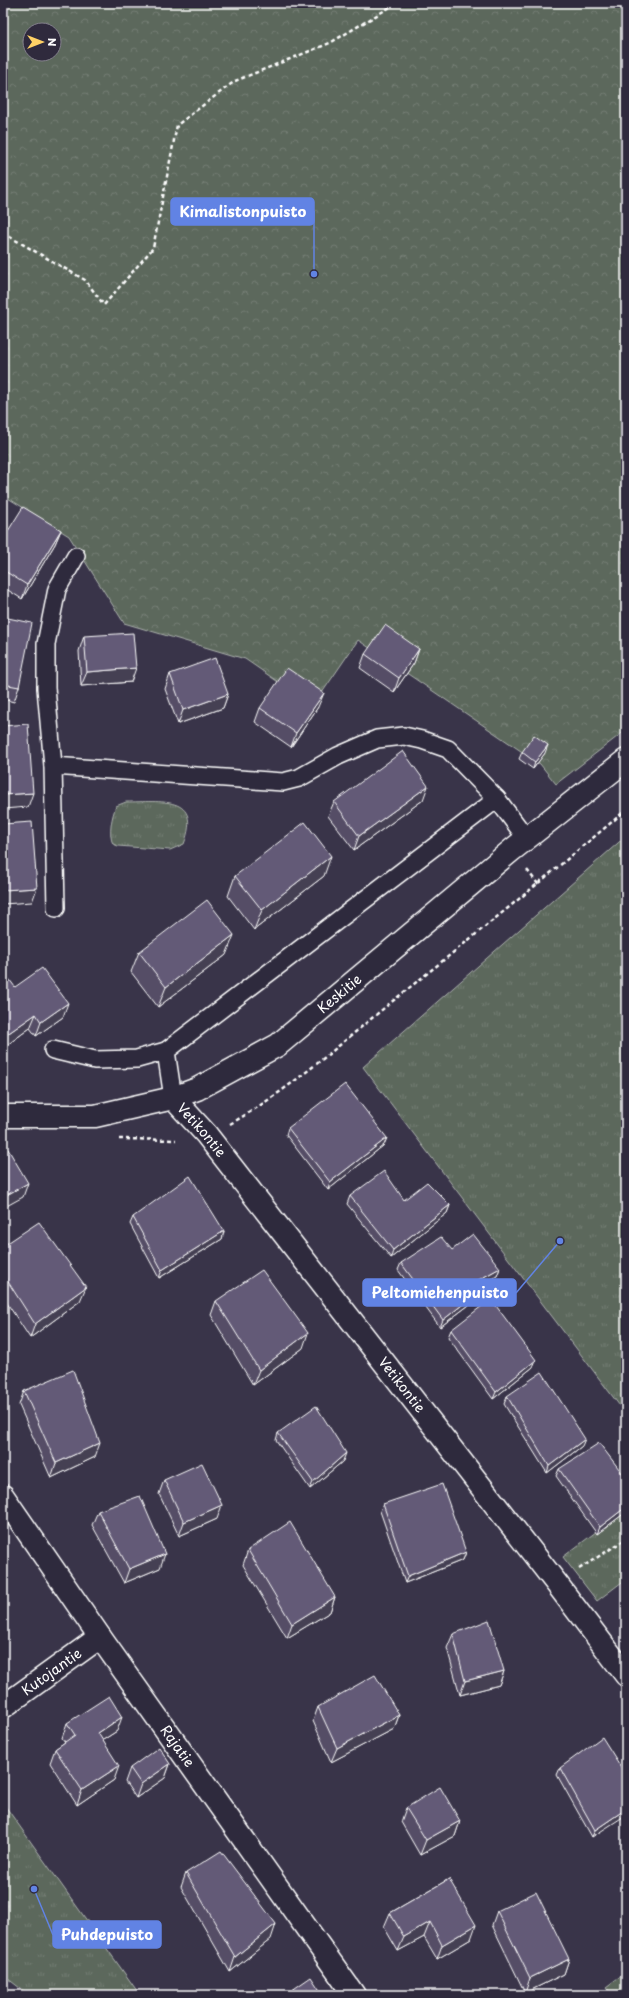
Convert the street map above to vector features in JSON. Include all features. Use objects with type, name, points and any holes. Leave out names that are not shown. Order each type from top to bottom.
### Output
[{"type":"street","name":"Keskitie","points":[[3,1116],[95,1116],[173,1098],[198,1089],[278,1045],[527,839],[626,760]]},
{"type":"street","name":"Vetikontie","points":[[173,1098],[206,1134],[557,1584],[626,1675]]},
{"type":"street","name":"Rajatie","points":[[3,1496],[100,1637],[354,1995]]},
{"type":"street","name":"Kutojantie","points":[[3,1707],[100,1637]]},
{"type":"lane","points":[[56,908],[53,766],[46,688],[46,644],[57,589],[76,556]]},
{"type":"lane","points":[[53,766],[287,782],[299,778],[338,756],[377,739],[404,736],[422,740],[448,749],[497,799],[527,839]]},
{"type":"lane","points":[[54,1050],[95,1060],[137,1059],[166,1051],[497,799]]},
{"type":"lane","points":[[166,1051],[173,1098]]},
{"type":"path","points":[[3,233],[85,280],[104,305],[153,248],[177,125],[235,81],[330,43],[397,3]]},
{"type":"path","points":[[557,1584],[626,1539]]},
{"type":"green space","points":[[3,3],[626,3],[626,730],[556,784],[540,764],[358,640],[313,706],[245,659],[124,623],[69,536],[3,495]]},
{"type":"green space","points":[[126,802],[164,802],[175,804],[183,809],[188,816],[188,828],[184,844],[170,850],[118,846],[113,844],[111,830],[116,806]]},
{"type":"green space","points":[[626,836],[626,1414],[363,1067]]},
{"type":"green space","points":[[626,1509],[626,1579],[597,1601],[563,1557]]},
{"type":"green space","points":[[3,1803],[140,1995],[29,1995],[3,1975]]},
{"type":"green space","points":[[626,1972],[626,1995],[612,1995],[606,1987]]},
{"type":"building","points":[[23,507],[61,530],[27,585],[3,570],[3,539]]},
{"type":"building","points":[[3,617],[32,623],[19,687],[3,684]]},
{"type":"building","points":[[385,625],[419,649],[399,678],[365,654]]},
{"type":"building","points":[[133,633],[136,668],[87,672],[84,636]]},
{"type":"building","points":[[215,658],[228,694],[183,710],[170,674]]},
{"type":"building","points":[[287,668],[324,693],[296,733],[260,708]]},
{"type":"building","points":[[28,724],[33,793],[3,795],[3,726]]},
{"type":"building","points":[[534,735],[548,745],[535,762],[522,752]]},
{"type":"building","points":[[403,751],[428,786],[359,836],[334,802]]},
{"type":"building","points":[[32,822],[37,888],[3,890],[3,824]]},
{"type":"building","points":[[305,822],[331,856],[262,910],[235,876]]},
{"type":"building","points":[[207,900],[234,935],[166,987],[139,952]]},
{"type":"building","points":[[42,968],[68,1003],[41,1022],[36,1014],[3,1037],[3,983],[9,979],[15,987]]},
{"type":"building","points":[[345,1084],[387,1138],[330,1182],[288,1128]]},
{"type":"building","points":[[8,1149],[28,1183],[3,1197],[3,1153]]},
{"type":"building","points":[[384,1171],[404,1200],[427,1182],[450,1205],[393,1250],[350,1196]]},
{"type":"building","points":[[190,1176],[224,1231],[162,1270],[133,1217]]},
{"type":"building","points":[[39,1222],[86,1287],[35,1324],[3,1274],[3,1246]]},
{"type":"building","points":[[473,1234],[500,1268],[473,1283],[476,1294],[443,1320],[401,1263],[441,1237],[452,1250]]},
{"type":"building","points":[[262,1270],[308,1333],[259,1370],[216,1301]]},
{"type":"building","points":[[491,1299],[536,1360],[496,1392],[451,1330]]},
{"type":"building","points":[[73,1370],[100,1443],[56,1463],[24,1391]]},
{"type":"building","points":[[542,1372],[585,1439],[549,1466],[507,1396]]},
{"type":"building","points":[[316,1406],[346,1453],[313,1482],[278,1433]]},
{"type":"building","points":[[599,1443],[626,1478],[626,1507],[600,1527],[559,1469]]},
{"type":"building","points":[[202,1463],[222,1505],[184,1522],[164,1480]]},
{"type":"building","points":[[442,1484],[466,1552],[408,1576],[383,1504]]},
{"type":"building","points":[[140,1496],[165,1554],[129,1569],[98,1511]]},
{"type":"building","points":[[290,1522],[335,1597],[292,1624],[248,1550]]},
{"type":"building","points":[[489,1620],[504,1671],[465,1681],[453,1634]]},
{"type":"building","points":[[375,1675],[399,1715],[337,1748],[318,1707]]},
{"type":"building","points":[[109,1696],[122,1717],[98,1733],[119,1766],[82,1790],[55,1749],[75,1735],[67,1723]]},
{"type":"building","points":[[602,1737],[626,1775],[626,1809],[595,1830],[560,1768]]},
{"type":"building","points":[[159,1747],[170,1764],[141,1784],[130,1768]]},
{"type":"building","points":[[440,1787],[460,1821],[426,1840],[406,1808]]},
{"type":"building","points":[[221,1851],[276,1924],[235,1957],[186,1873]]},
{"type":"building","points":[[449,1879],[476,1925],[442,1945],[430,1922],[404,1937],[390,1913]]},
{"type":"building","points":[[536,1892],[569,1959],[530,1978],[497,1911]]},
{"type":"building","points":[[311,1977],[323,1995],[285,1995]]},
{"type":"building","points":[[6,1988],[8,1995],[3,1995],[3,1989]]},
{"type":"place","name":"Kimalistonpuisto","points":[[314,274]]},
{"type":"place","name":"Peltomiehenpuisto","points":[[560,1241]]},
{"type":"place","name":"Puhdepuisto","points":[[34,1889]]}]
